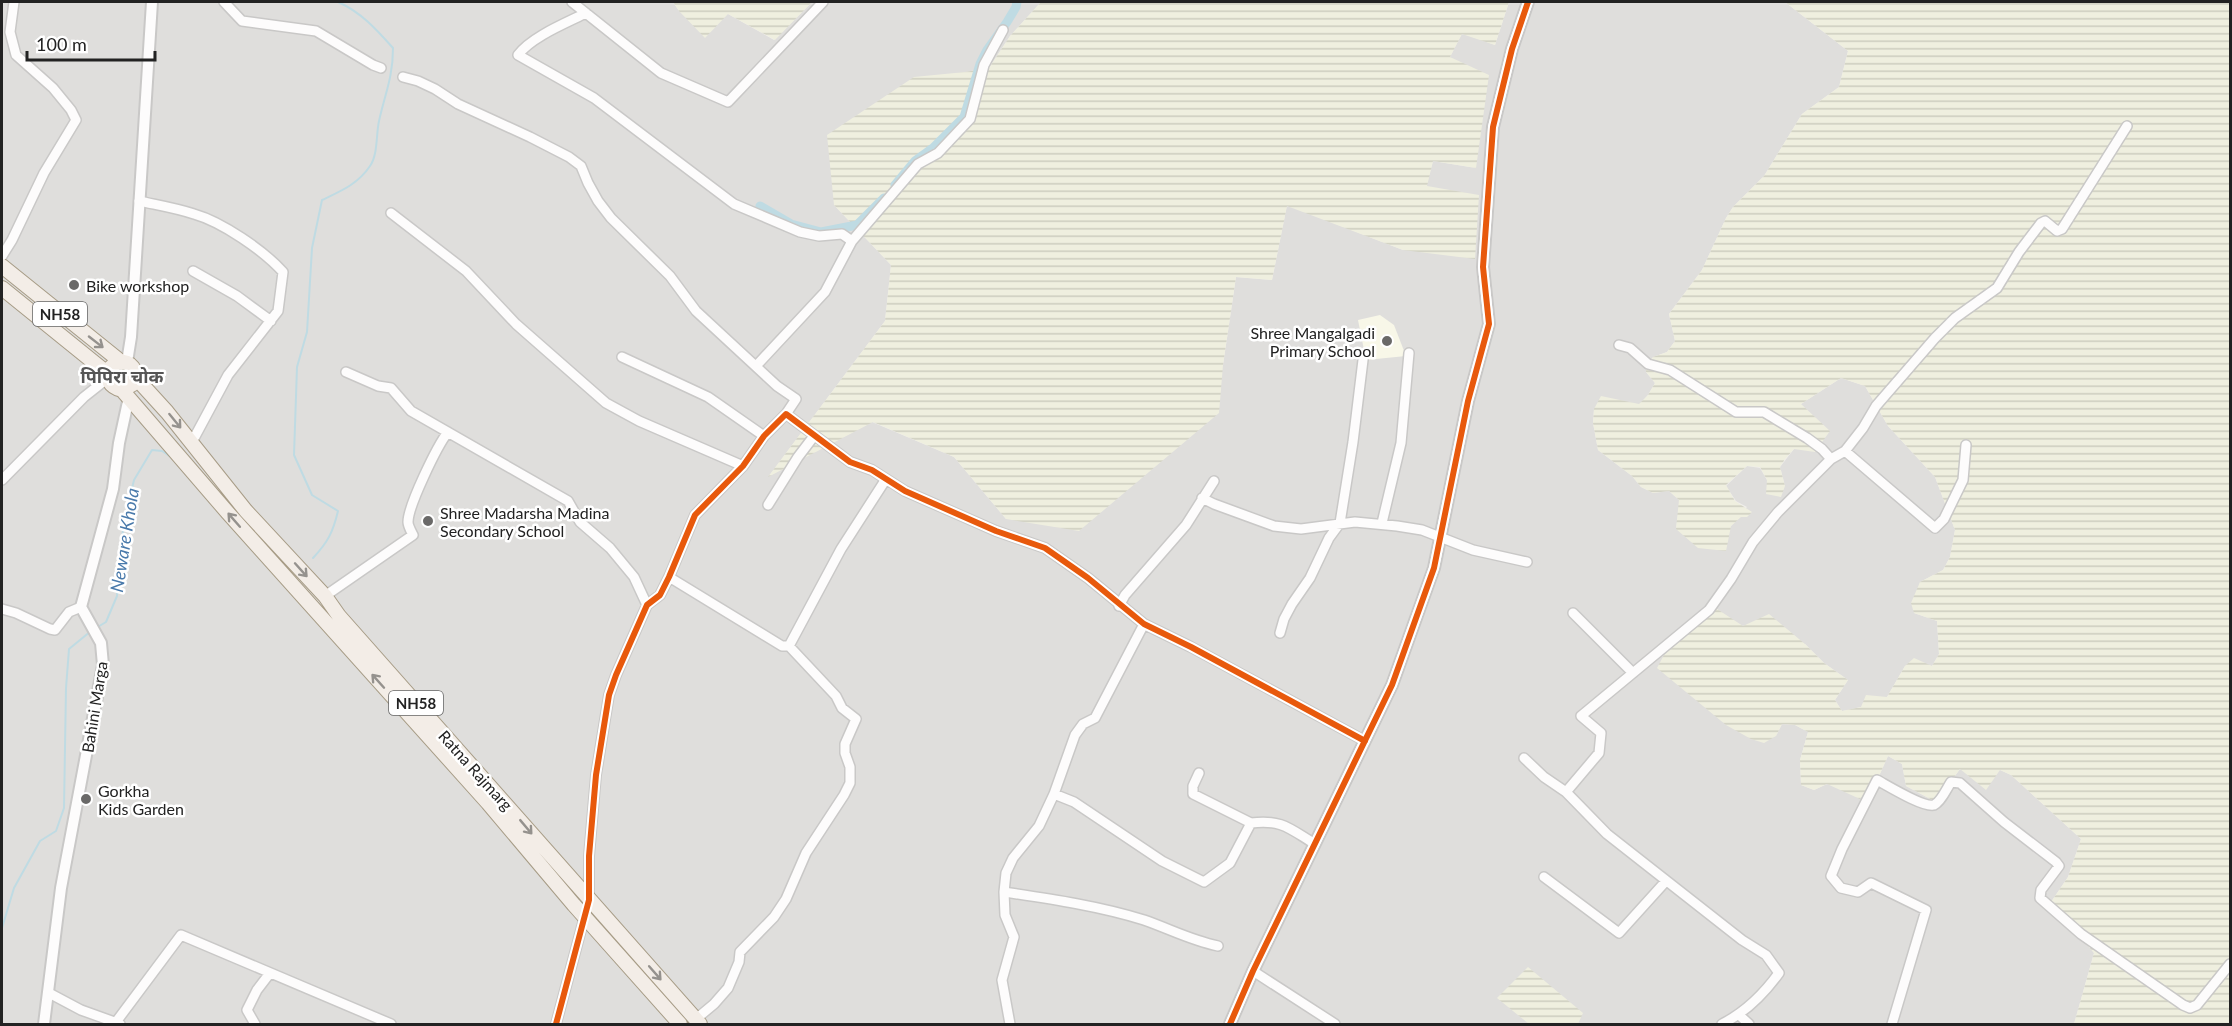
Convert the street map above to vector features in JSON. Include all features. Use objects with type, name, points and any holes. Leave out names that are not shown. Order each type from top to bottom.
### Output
[{"type":"main road","name":"Ratna Rajmarg","points":[[2,266],[123,362],[132,366],[136,378],[192,442],[246,511],[325,596],[339,616],[698,1022]]},
{"type":"main road","name":"Ratna Rajmarg","points":[[2,288],[107,376],[116,388],[125,393],[228,513],[488,803],[680,1024]]},
{"type":"main road","points":[[107,376],[114,363],[123,362]]},
{"type":"main road","points":[[125,393],[136,378]]},
{"type":"street","points":[[2,256],[44,173],[76,120],[72,110],[53,88],[16,55],[10,32],[14,2]]},
{"type":"street","points":[[123,362],[131,337],[152,2]]},
{"type":"street","points":[[224,2],[242,21],[316,31],[381,68]]},
{"type":"street","points":[[572,2],[661,73],[728,102],[823,2]]},
{"type":"street","points":[[1230,1024],[1253,971],[1392,685],[1434,568],[1468,401],[1489,324],[1484,267],[1493,127],[1512,49],[1528,2]]},
{"type":"street","points":[[586,13],[542,37],[518,55],[594,98],[734,204],[800,232],[819,236],[842,234],[852,241]]},
{"type":"street","points":[[756,366],[825,292],[852,241],[918,164],[938,153],[970,119],[984,65],[1003,30]]},
{"type":"street","points":[[403,76],[435,89],[458,104],[530,137],[569,157],[581,166],[598,201],[611,218],[670,276],[696,311],[777,386],[796,399],[786,414],[764,436],[743,466],[695,515],[660,595],[647,605],[626,650],[609,695],[596,775],[589,856],[589,900],[556,1024]]},
{"type":"street","points":[[1566,792],[1599,753],[1601,733],[1581,716],[1709,610],[1753,542],[1778,512],[1831,459],[1845,451],[1876,406],[1935,338],[1955,318],[1997,288],[2019,252],[2041,223],[2045,221],[2057,231],[2061,229],[2127,126]]},
{"type":"street","points":[[139,201],[196,214],[234,234],[271,259],[283,272],[278,311],[228,375],[192,442]]},
{"type":"street","points":[[391,213],[466,271],[516,324],[606,403],[639,421],[743,466]]},
{"type":"street","points":[[194,271],[237,296],[271,321]]},
{"type":"street","points":[[1618,345],[1630,348],[1648,364],[1670,370],[1736,412],[1764,412],[1807,438],[1831,459]]},
{"type":"street","points":[[1382,524],[1401,443],[1409,353]]},
{"type":"street","points":[[621,357],[708,397],[764,436]]},
{"type":"street","points":[[1280,633],[1292,604],[1310,578],[1329,538],[1340,523],[1363,360]]},
{"type":"street","points":[[346,372],[378,386],[391,388],[411,411],[568,501],[580,522],[610,548],[634,578],[647,605]]},
{"type":"street","points":[[2,480],[107,376]]},
{"type":"street","points":[[2,609],[56,630],[69,612],[81,607],[113,489],[125,393]]},
{"type":"street","points":[[786,414],[850,462],[872,470],[904,490],[996,531],[1045,548],[1088,578],[1119,606],[1144,624],[1365,741]]},
{"type":"street","points":[[325,596],[413,535],[408,523],[411,506],[448,432]]},
{"type":"street","points":[[768,505],[814,436]]},
{"type":"street","points":[[1845,451],[1935,528],[1944,519],[1963,480],[1966,445]]},
{"type":"street","points":[[789,646],[841,549],[886,479]]},
{"type":"street","points":[[1119,606],[1125,595],[1186,525],[1214,481]]},
{"type":"street","points":[[1202,498],[1274,526],[1301,530],[1340,523],[1382,524],[1422,530],[1464,547],[1527,562]]},
{"type":"street","points":[[669,577],[782,646],[789,646],[836,696],[842,708],[856,720],[845,744],[845,753],[850,767],[850,783],[806,853],[786,899],[774,917],[740,952],[739,962],[728,988],[698,1022]]},
{"type":"street","name":"Bahini Marga","points":[[44,1024],[62,888],[103,665],[101,643],[81,607]]},
{"type":"street","points":[[1573,613],[1633,672]]},
{"type":"street","points":[[1010,1024],[1002,980],[1014,937],[1005,915],[1006,873],[1013,858],[1039,826],[1054,794],[1075,735],[1083,724],[1095,718],[1144,624]]},
{"type":"street","points":[[1524,758],[1544,777],[1566,792],[1607,834],[1742,940],[1766,955],[1779,973],[1764,993],[1740,1015],[1722,1024]]},
{"type":"street","points":[[1199,773],[1194,786],[1194,794],[1251,823],[1267,821],[1285,825],[1315,844]]},
{"type":"street","points":[[1892,1024],[1926,910],[1871,883],[1858,892],[1841,888],[1831,876],[1877,780],[1921,803],[1932,806],[1937,803],[1951,782],[1960,783],[2004,822],[2056,862],[2058,866],[2041,890],[2040,898],[2081,934],[2182,1005],[2190,1008],[2197,1005],[2230,964]]},
{"type":"street","points":[[1054,794],[1074,802],[1162,861],[1204,882],[1230,863],[1251,823]]},
{"type":"street","points":[[1544,877],[1619,933],[1666,881]]},
{"type":"street","points":[[1004,892],[1063,900],[1144,920],[1194,941],[1218,946]]},
{"type":"street","points":[[49,993],[81,1010],[119,1023],[181,935],[391,1024]]},
{"type":"street","points":[[1253,971],[1335,1024]]},
{"type":"street","points":[[255,1024],[247,1010],[257,990],[270,973]]},
{"type":"street","points":[[1740,1015],[1749,1024]]},
{"type":"shaded area","points":[[2,2],[673,2],[679,11],[728,14],[774,40],[812,2],[1041,2],[1010,36],[989,68],[965,72],[834,205],[891,265],[885,321],[769,476],[872,422],[954,457],[1006,519],[1223,365],[1236,277],[1272,280],[1287,205],[1403,250],[1433,161],[1476,168],[1450,57],[1462,33],[1495,45],[1509,2],[1785,2],[1848,51],[1839,87],[1802,114],[1764,176],[1733,207],[1726,218],[1702,270],[1669,314],[1675,341],[1667,352],[1653,357],[1646,368],[1646,372],[1655,383],[1648,395],[1639,405],[1594,409],[1593,423],[1598,450],[1632,476],[1641,487],[1653,493],[1669,491],[1680,501],[1676,529],[1731,526],[1747,507],[1736,501],[1726,486],[1747,466],[1760,468],[1767,480],[1785,486],[1780,467],[1794,449],[1801,404],[1841,378],[1865,386],[1888,426],[1935,477],[1955,530],[1950,557],[1943,570],[1920,582],[1914,613],[1937,621],[1939,654],[1932,666],[1921,663],[1905,666],[1887,697],[1861,707],[1842,711],[1835,700],[1848,680],[1824,663],[1805,644],[1776,736],[1782,724],[1795,725],[1808,732],[1800,760],[1801,785],[1814,790],[1827,784],[1879,776],[1888,756],[1902,764],[1906,786],[1936,802],[1960,769],[2000,770],[2011,775],[2081,839],[2068,877],[2051,902],[2094,953],[2074,1024],[2,1024]]},
{"type":"shaded area","points":[[1380,315],[1394,325],[1406,356],[1366,360],[1358,320]]},
{"type":"green space","points":[[673,2],[812,2],[775,40],[728,14],[705,38]]},
{"type":"green space","points":[[1041,2],[1509,2],[1495,45],[1462,34],[1450,57],[1489,75],[1476,168],[1433,161],[1427,186],[1479,195],[1475,259],[1403,250],[1287,206],[1272,280],[1236,277],[1223,365],[1219,413],[1079,531],[1006,519],[954,457],[873,422],[768,477],[885,321],[891,265],[834,205],[827,135],[914,77],[989,68],[1010,36]]},
{"type":"green space","points":[[1785,2],[2230,2],[2230,1024],[2074,1024],[2094,953],[2051,902],[2068,877],[2081,839],[2011,775],[2000,770],[1986,790],[1960,769],[1936,802],[1906,786],[1902,764],[1888,756],[1879,776],[1860,799],[1827,784],[1814,790],[1801,785],[1800,760],[1808,732],[1795,725],[1782,724],[1776,736],[1764,743],[1751,739],[1726,725],[1657,668],[1664,655],[1717,609],[1743,626],[1769,614],[1824,663],[1848,680],[1835,700],[1842,711],[1861,707],[1866,695],[1887,697],[1905,666],[1914,658],[1932,666],[1939,654],[1937,621],[1914,613],[1911,603],[1920,582],[1943,570],[1950,557],[1955,530],[1935,477],[1888,426],[1865,386],[1841,378],[1801,404],[1830,431],[1815,452],[1794,449],[1785,459],[1780,467],[1785,486],[1781,497],[1766,494],[1767,480],[1760,467],[1747,466],[1726,485],[1735,501],[1752,512],[1747,517],[1741,517],[1731,526],[1726,551],[1698,548],[1676,529],[1679,500],[1669,491],[1653,493],[1641,487],[1632,476],[1598,450],[1593,423],[1594,409],[1601,396],[1639,404],[1648,395],[1655,383],[1646,369],[1653,357],[1667,352],[1675,341],[1669,314],[1702,270],[1726,218],[1733,207],[1764,176],[1802,114],[1839,87],[1848,51]]},
{"type":"green space","points":[[1528,967],[1583,1013],[1578,1024],[1529,1024],[1497,998]]},
{"type":"waterway","name":"Neware Khola","points":[[313,558],[329,536],[338,511],[312,495],[294,455],[297,367],[307,332],[312,248],[322,200],[355,182],[373,161],[393,58],[393,48],[381,35],[361,16],[338,2]]},
{"type":"waterway","points":[[895,185],[915,161],[933,148],[964,117],[980,64],[1017,2]]},
{"type":"waterway","points":[[760,206],[791,224],[821,232],[857,225],[884,198]]},
{"type":"waterway","name":"Neware Khola","points":[[96,628],[106,622],[117,596],[119,558],[125,517],[134,480],[152,450],[162,451],[171,457]]},
{"type":"waterway","name":"Neware Khola","points":[[229,524],[264,563]]},
{"type":"waterway","name":"Neware Khola","points":[[2,928],[14,888],[40,841],[56,831],[64,808],[69,649],[91,631]]},
{"type":"cycle path","points":[[1230,1024],[1253,971],[1392,685],[1434,568],[1468,401],[1489,324],[1483,267],[1493,127],[1512,49],[1528,2]]},
{"type":"cycle path","points":[[556,1024],[589,900],[589,856],[596,775],[609,695],[616,675],[647,605],[660,595],[669,577],[695,515],[743,466],[764,436],[786,414],[850,462],[872,470],[905,491],[996,531],[1045,548],[1088,578],[1144,624],[1365,741]]},
{"type":"place","name":"Bike workshop","points":[[74,285]]},
{"type":"place","name":"Shree Mangalgadi Primary School","points":[[1387,341]]},
{"type":"place","name":"Shree Madarsha Madina Secondary School","points":[[428,521]]},
{"type":"place","name":"Gorkha Kids Garden","points":[[86,799]]},
{"type":"district","name":"पिपिरा चोक","points":[[122,376]]}]
